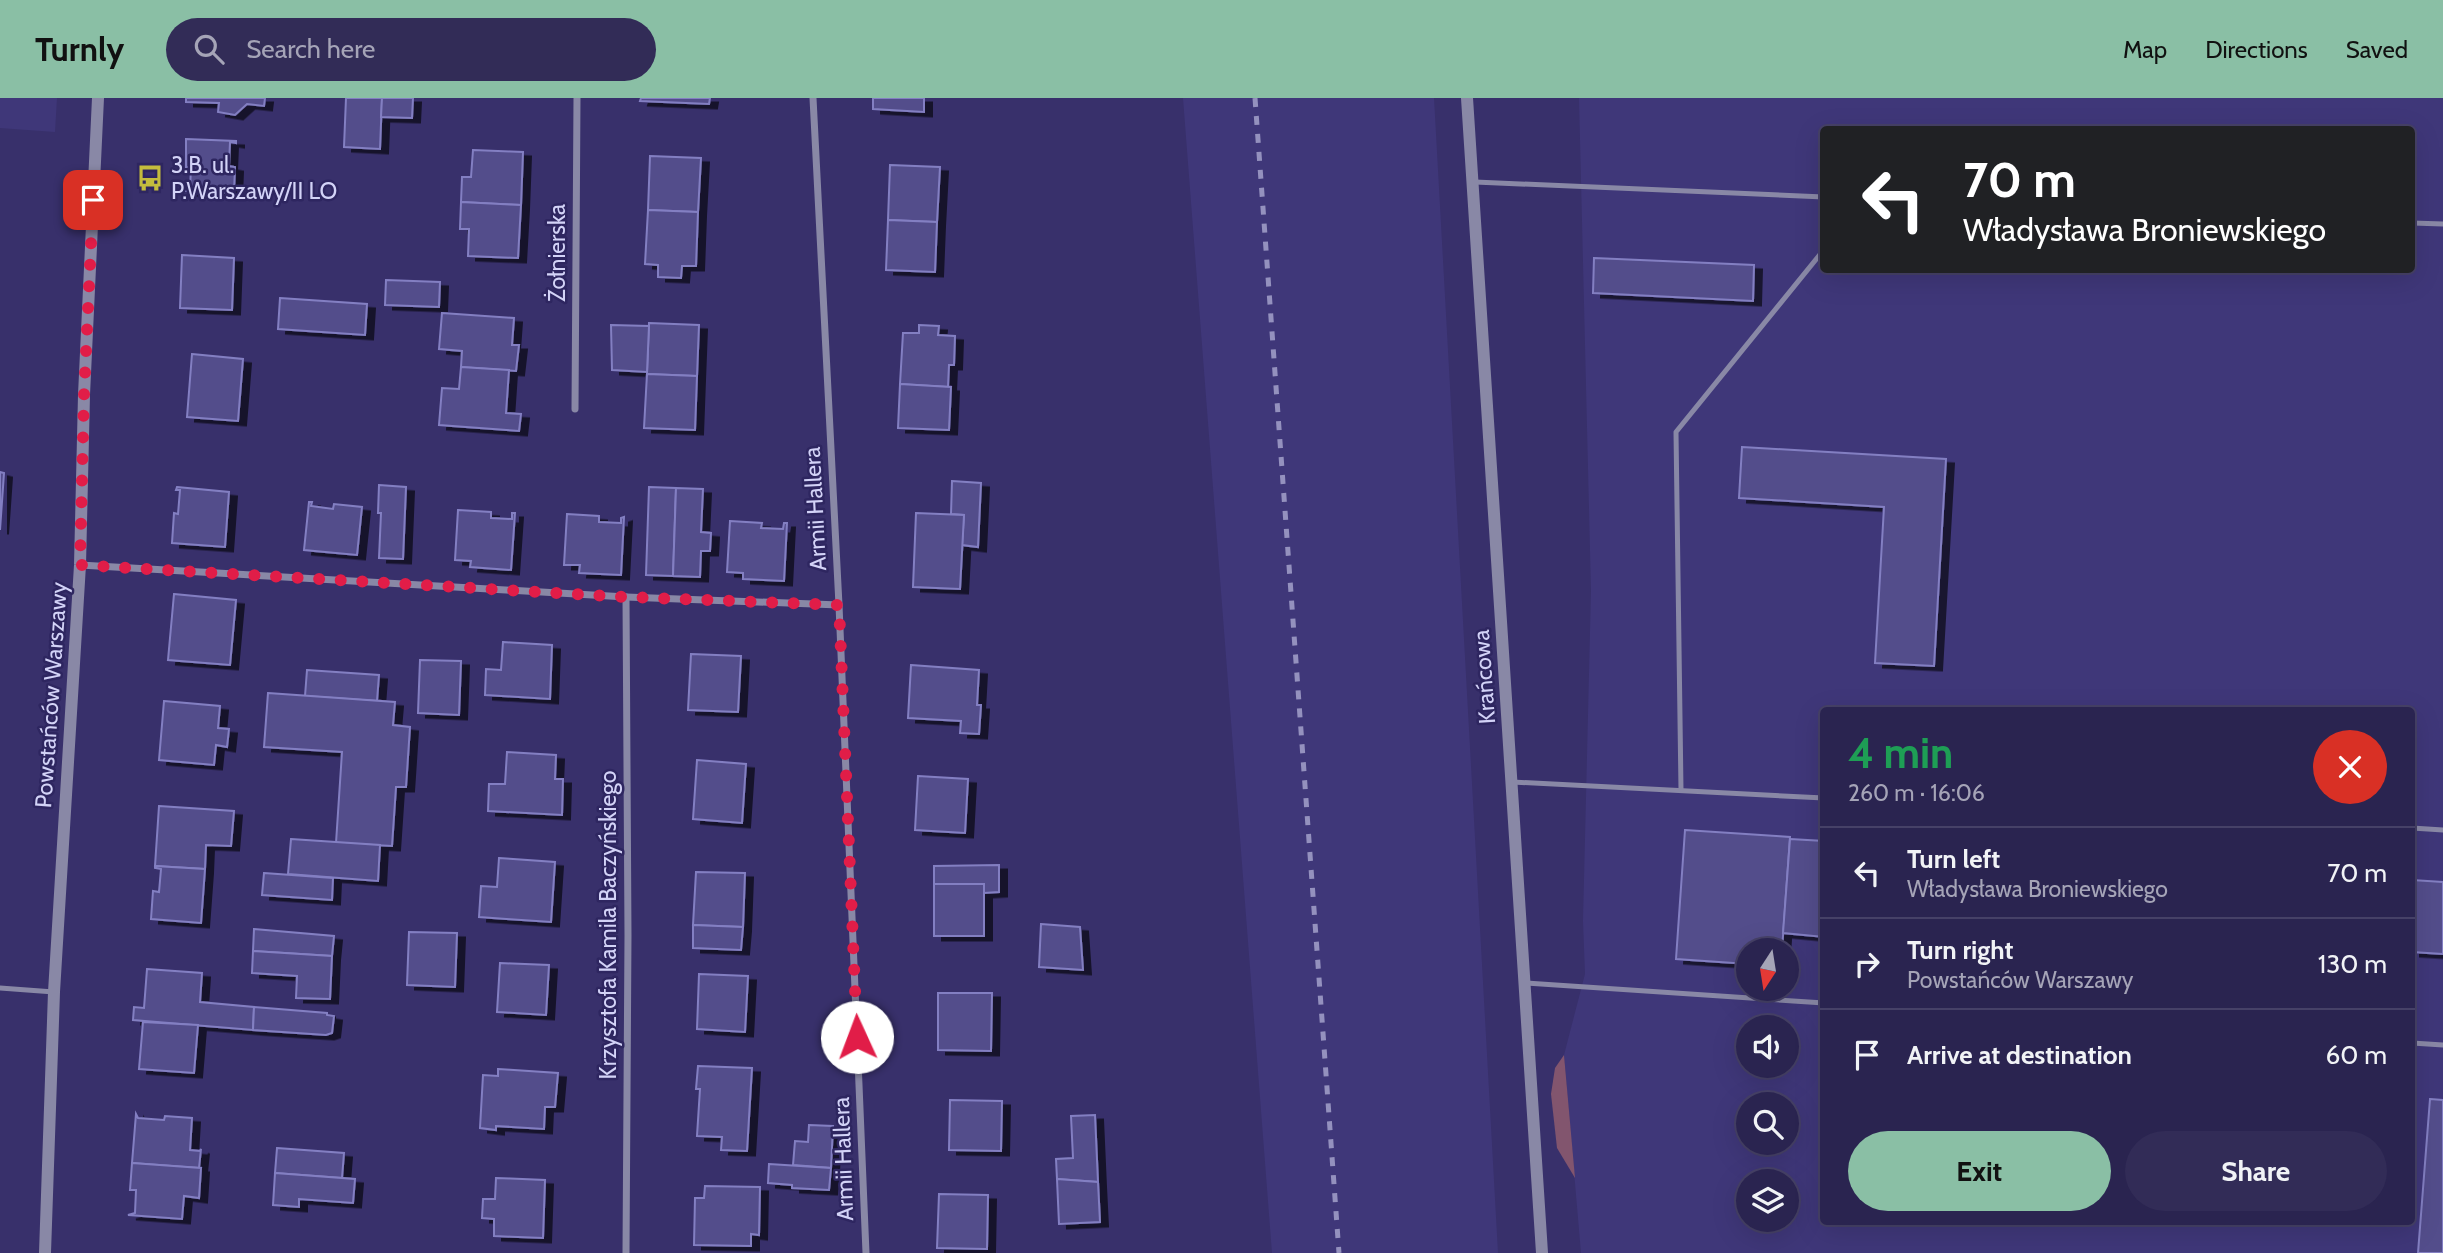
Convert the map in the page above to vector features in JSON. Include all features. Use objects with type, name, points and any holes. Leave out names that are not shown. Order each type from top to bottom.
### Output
[{"type":"street","name":"Powstańców Warszawy","points":[[45,1253],[54,992],[80,565],[84,395],[98,98]]},
{"type":"street","name":"Żołnierska","points":[[575,409],[577,98]]},
{"type":"street","name":"Armii Hallera","points":[[813,98],[839,605],[866,1253]]},
{"type":"street","name":"Krańcowa","points":[[1467,98],[1542,1253]]},
{"type":"street","points":[[80,565],[626,597],[839,605]]},
{"type":"street","name":"Krzysztofa Kamila Baczyńskiego","points":[[626,597],[626,1253]]},
{"type":"lane","points":[[1472,182],[1820,197]]},
{"type":"lane","points":[[2415,223],[2443,224]]},
{"type":"lane","points":[[1681,790],[1676,432],[1820,254]]},
{"type":"lane","points":[[1512,782],[1820,797]]},
{"type":"lane","points":[[2415,828],[2443,830]]},
{"type":"lane","points":[[1525,983],[1820,1003]]},
{"type":"lane","points":[[0,988],[54,992]]},
{"type":"lane","points":[[2415,1043],[2443,1045]]},
{"type":"shaded area","points":[[0,98],[57,98],[55,132],[0,128]]},
{"type":"shaded area","points":[[1183,98],[1434,98],[1498,1253],[1272,1253]]},
{"type":"shaded area","points":[[1579,98],[2443,98],[2443,1253],[1581,1253],[1564,1055],[1585,974],[1583,921],[1591,591]]},
{"type":"shaded area","points":[[1564,1055],[1575,1178],[1557,1148],[1551,1094],[1555,1068]]},
{"type":"building","points":[[186,98],[265,98],[264,106],[247,104],[235,115],[218,112],[219,103],[186,102]]},
{"type":"building","points":[[346,98],[382,98],[380,149],[344,147]]},
{"type":"building","points":[[382,98],[413,98],[412,118],[381,117]]},
{"type":"building","points":[[641,98],[710,98],[709,104],[640,101]]},
{"type":"building","points":[[873,98],[924,98],[924,112],[873,109]]},
{"type":"building","points":[[186,139],[236,141],[230,142],[229,166],[235,167],[234,193],[185,191],[190,190],[191,167],[186,167]]},
{"type":"building","points":[[473,150],[523,152],[521,205],[461,202],[462,177],[471,177]]},
{"type":"building","points":[[650,156],[701,158],[698,212],[648,210]]},
{"type":"building","points":[[890,165],[940,167],[937,222],[888,220]]},
{"type":"building","points":[[461,202],[521,205],[518,258],[468,256],[469,229],[460,229]]},
{"type":"building","points":[[648,210],[698,212],[696,266],[682,266],[681,278],[658,277],[658,265],[645,264]]},
{"type":"building","points":[[888,220],[937,222],[935,272],[886,270]]},
{"type":"building","points":[[182,255],[234,258],[232,310],[180,308]]},
{"type":"building","points":[[1594,258],[1754,265],[1753,301],[1593,293]]},
{"type":"building","points":[[386,280],[440,282],[439,307],[385,305]]},
{"type":"building","points":[[280,298],[367,304],[365,335],[278,329]]},
{"type":"building","points":[[442,313],[514,318],[512,345],[519,345],[516,371],[461,367],[462,351],[439,349]]},
{"type":"building","points":[[649,323],[699,325],[697,376],[647,374]]},
{"type":"building","points":[[611,325],[649,326],[647,372],[612,370]]},
{"type":"building","points":[[919,325],[939,326],[938,335],[955,336],[954,365],[949,365],[948,387],[900,384],[903,333],[919,333]]},
{"type":"building","points":[[192,354],[243,359],[238,421],[187,417]]},
{"type":"building","points":[[461,367],[509,370],[506,413],[521,414],[519,431],[439,425],[442,388],[459,389]]},
{"type":"building","points":[[647,374],[697,376],[695,430],[644,428]]},
{"type":"building","points":[[900,384],[951,387],[949,430],[898,428]]},
{"type":"building","points":[[1742,447],[1946,459],[1934,666],[1875,663],[1884,507],[1739,498]]},
{"type":"building","points":[[0,472],[4,473],[0,530]]},
{"type":"building","points":[[952,481],[981,483],[978,547],[962,545],[964,515],[951,514]]},
{"type":"building","points":[[379,485],[406,487],[403,559],[379,558]]},
{"type":"building","points":[[177,487],[229,492],[225,547],[172,543],[174,513],[178,514],[180,490],[176,490]]},
{"type":"building","points":[[649,487],[676,488],[673,576],[646,575]]},
{"type":"building","points":[[676,488],[703,489],[701,532],[711,533],[710,551],[701,551],[700,577],[673,576]]},
{"type":"building","points":[[309,502],[312,502],[311,506],[333,509],[334,504],[362,507],[357,555],[304,550]]},
{"type":"building","points":[[458,510],[491,512],[491,518],[512,519],[512,513],[515,513],[511,570],[470,567],[471,561],[455,560]]},
{"type":"building","points":[[916,513],[964,515],[960,589],[913,587]]},
{"type":"building","points":[[567,514],[599,516],[599,522],[621,523],[621,518],[624,517],[621,575],[579,573],[580,565],[564,565]]},
{"type":"building","points":[[730,521],[762,523],[761,528],[783,529],[784,523],[787,523],[784,581],[743,579],[743,573],[727,572]]},
{"type":"building","points":[[174,594],[236,600],[230,665],[168,660]]},
{"type":"building","points":[[503,642],[552,645],[550,699],[485,695],[486,669],[501,670]]},
{"type":"building","points":[[691,654],[741,656],[738,712],[688,710]]},
{"type":"building","points":[[420,660],[461,661],[459,715],[418,713]]},
{"type":"building","points":[[911,665],[979,670],[979,734],[960,733],[961,721],[908,718]]},
{"type":"building","points":[[307,670],[379,675],[377,701],[305,696]]},
{"type":"building","points":[[268,693],[395,702],[393,725],[410,727],[406,787],[396,787],[392,846],[336,843],[342,752],[264,747]]},
{"type":"building","points":[[164,701],[220,706],[218,728],[229,729],[227,747],[216,745],[214,765],[159,760]]},
{"type":"building","points":[[507,752],[556,755],[555,779],[563,779],[562,815],[488,811],[489,784],[505,784]]},
{"type":"building","points":[[697,760],[746,764],[742,823],[693,819]]},
{"type":"building","points":[[918,776],[968,779],[965,833],[915,830]]},
{"type":"building","points":[[159,806],[234,811],[231,846],[206,845],[205,869],[155,866]]},
{"type":"building","points":[[1685,830],[1790,837],[1783,938],[1736,938],[1736,963],[1676,959]]},
{"type":"building","points":[[291,839],[380,845],[378,881],[288,874]]},
{"type":"building","points":[[1790,839],[1820,841],[1820,937],[1783,933]]},
{"type":"building","points":[[499,858],[555,862],[551,922],[479,917],[481,886],[497,887]]},
{"type":"building","points":[[999,865],[999,892],[984,893],[984,884],[934,884],[934,866]]},
{"type":"building","points":[[155,866],[205,869],[201,923],[151,919],[153,891],[159,892],[161,869]]},
{"type":"building","points":[[696,872],[745,873],[743,927],[693,925]]},
{"type":"building","points":[[264,873],[333,878],[332,900],[262,895]]},
{"type":"building","points":[[2415,880],[2443,882],[2443,954],[2415,952]]},
{"type":"building","points":[[934,884],[984,884],[984,936],[934,936]]},
{"type":"building","points":[[1041,924],[1080,927],[1083,970],[1039,967]]},
{"type":"building","points":[[693,925],[743,927],[741,950],[693,948]]},
{"type":"building","points":[[254,929],[334,936],[332,956],[253,951]]},
{"type":"building","points":[[409,932],[457,933],[455,987],[407,985]]},
{"type":"building","points":[[253,951],[332,956],[330,999],[296,998],[297,976],[252,973]]},
{"type":"building","points":[[500,963],[549,965],[546,1015],[497,1012]]},
{"type":"building","points":[[147,969],[202,973],[200,1002],[254,1007],[253,1030],[133,1020],[134,1007],[144,1008]]},
{"type":"building","points":[[699,974],[748,976],[745,1032],[697,1029]]},
{"type":"building","points":[[938,993],[992,993],[991,1051],[938,1050]]},
{"type":"building","points":[[254,1007],[327,1013],[334,1016],[332,1033],[326,1035],[253,1030]]},
{"type":"building","points":[[143,1022],[198,1025],[194,1073],[139,1069]]},
{"type":"building","points":[[698,1066],[752,1068],[747,1151],[721,1150],[722,1137],[697,1136],[700,1089],[696,1089]]},
{"type":"building","points":[[498,1069],[558,1073],[555,1107],[545,1107],[544,1129],[496,1126],[496,1130],[480,1128],[483,1075],[498,1076]]},
{"type":"building","points":[[2430,1099],[2443,1100],[2443,1253],[2418,1253]]},
{"type":"building","points":[[950,1100],[1002,1101],[1001,1151],[949,1150]]},
{"type":"building","points":[[136,1114],[138,1118],[164,1120],[165,1116],[192,1118],[190,1150],[201,1149],[199,1168],[132,1163]]},
{"type":"building","points":[[1095,1115],[1098,1182],[1057,1179],[1056,1159],[1073,1158],[1071,1116]]},
{"type":"building","points":[[809,1125],[833,1126],[831,1168],[793,1165],[795,1141],[808,1142]]},
{"type":"building","points":[[277,1148],[344,1153],[342,1178],[275,1173]]},
{"type":"building","points":[[132,1163],[201,1168],[199,1198],[184,1196],[182,1219],[128,1215],[135,1213],[136,1190],[130,1190]]},
{"type":"building","points":[[769,1164],[831,1168],[829,1190],[792,1188],[792,1185],[768,1183]]},
{"type":"building","points":[[275,1173],[355,1179],[353,1203],[299,1199],[299,1207],[273,1205]]},
{"type":"building","points":[[496,1178],[545,1180],[543,1238],[494,1236],[494,1219],[482,1218],[483,1199],[495,1199]]},
{"type":"building","points":[[1057,1179],[1098,1182],[1100,1222],[1059,1224]]},
{"type":"building","points":[[705,1186],[760,1187],[759,1235],[751,1234],[751,1246],[694,1245],[695,1198],[704,1198]]},
{"type":"building","points":[[939,1194],[988,1195],[987,1249],[937,1248]]},
{"type":"railway","points":[[1255,98],[1339,1253]]},
{"type":"place","name":"3.B. ul. P.Warszawy/II LO","points":[[150,178]]},
{"type":"route","points":[[93,200],[80,565],[626,597],[839,605],[857,1037]]}]
